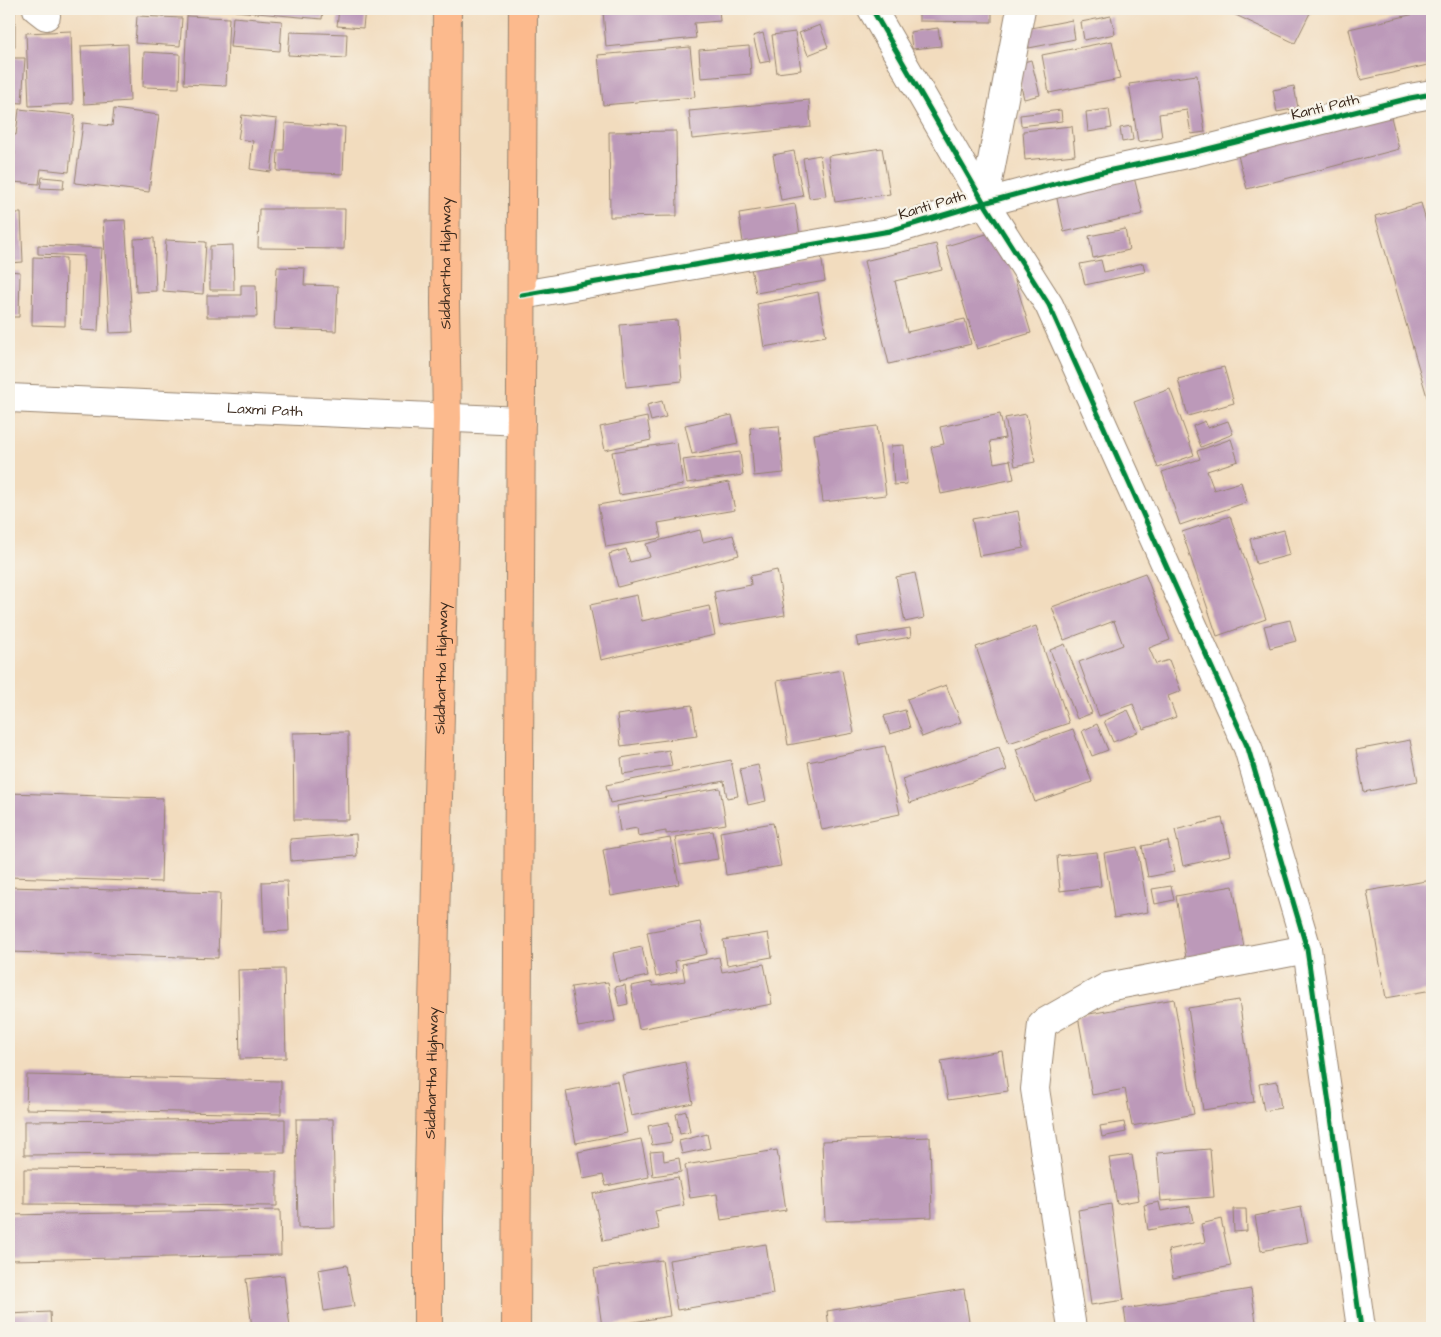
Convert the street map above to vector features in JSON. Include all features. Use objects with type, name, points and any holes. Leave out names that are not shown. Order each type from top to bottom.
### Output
[{"type":"highway","name":"Siddhartha Highway","points":[[428,1328],[428,1198],[446,418],[447,9]]},
{"type":"highway","points":[[516,1328],[523,9]]},
{"type":"street","points":[[872,9],[984,203],[1049,305],[1248,748],[1307,949],[1361,1328]]},
{"type":"street","points":[[984,203],[1021,9]]},
{"type":"street","name":"Kanti Path","points":[[522,295],[890,231],[1084,176],[1196,152],[1432,94]]},
{"type":"street","name":"Laxmi Path","points":[[9,398],[521,422]]},
{"type":"street","points":[[1072,1328],[1035,1089],[1042,1024],[1107,987],[1307,949]]},
{"type":"building","points":[[9,9],[15,9],[15,47],[9,47]]},
{"type":"building","points":[[235,9],[323,9],[322,19],[235,11]]},
{"type":"building","points":[[339,9],[365,9],[363,28],[337,26]]},
{"type":"building","points":[[623,9],[719,9],[720,21],[694,23],[696,38],[606,47],[603,11]]},
{"type":"building","points":[[919,9],[992,9],[992,22],[919,21]]},
{"type":"building","points":[[1223,9],[1312,9],[1295,43]]},
{"type":"building","points":[[1432,10],[1432,64],[1361,80],[1349,29]]},
{"type":"building","points":[[137,16],[182,18],[180,46],[135,43]]},
{"type":"building","points":[[187,16],[229,18],[226,86],[184,84]]},
{"type":"building","points":[[1111,16],[1115,34],[1084,40],[1081,22]]},
{"type":"building","points":[[233,17],[282,21],[280,51],[230,47]]},
{"type":"building","points":[[1072,20],[1075,39],[1029,48],[1026,29]]},
{"type":"building","points":[[820,25],[828,47],[808,55],[799,33]]},
{"type":"building","points":[[938,28],[941,46],[912,49],[910,32]]},
{"type":"building","points":[[71,31],[73,104],[29,106],[26,33]]},
{"type":"building","points":[[290,32],[347,34],[346,58],[288,55]]},
{"type":"building","points":[[795,32],[801,70],[777,73],[772,35]]},
{"type":"building","points":[[763,33],[770,61],[760,63],[753,36]]},
{"type":"building","points":[[1112,41],[1120,79],[1049,93],[1042,55]]},
{"type":"building","points":[[128,44],[130,101],[84,104],[81,46]]},
{"type":"building","points":[[749,46],[751,74],[701,78],[699,50]]},
{"type":"building","points":[[690,47],[695,97],[603,105],[598,55]]},
{"type":"building","points":[[144,52],[180,54],[179,88],[143,87]]},
{"type":"building","points":[[9,58],[25,58],[22,103],[9,102]]},
{"type":"building","points":[[1031,60],[1040,95],[1024,99],[1016,64]]},
{"type":"building","points":[[1197,75],[1205,132],[1191,134],[1187,110],[1159,114],[1162,138],[1138,142],[1129,84]]},
{"type":"building","points":[[1294,86],[1298,108],[1277,112],[1273,90]]},
{"type":"building","points":[[809,100],[811,127],[692,139],[689,111]]},
{"type":"building","points":[[19,109],[75,115],[69,172],[41,169],[39,184],[12,182],[15,152],[9,151],[9,134],[16,135]]},
{"type":"building","points":[[114,109],[159,115],[149,192],[75,183],[83,123],[112,126]]},
{"type":"building","points":[[1109,109],[1112,128],[1088,132],[1086,112]]},
{"type":"building","points":[[1389,109],[1399,149],[1247,189],[1236,148]]},
{"type":"building","points":[[1061,110],[1062,121],[1021,126],[1020,115]]},
{"type":"building","points":[[242,115],[277,119],[271,172],[250,169],[253,141],[238,139]]},
{"type":"building","points":[[285,123],[345,127],[343,174],[277,171],[278,150],[284,150]]},
{"type":"building","points":[[1072,126],[1075,155],[1025,160],[1023,131]]},
{"type":"building","points":[[1131,126],[1133,140],[1122,142],[1120,128]]},
{"type":"building","points":[[676,131],[677,216],[610,217],[609,132]]},
{"type":"building","points":[[882,148],[890,194],[835,202],[828,156]]},
{"type":"building","points":[[794,151],[803,196],[781,200],[773,155]]},
{"type":"building","points":[[820,155],[826,196],[809,198],[803,158]]},
{"type":"building","points":[[42,177],[64,179],[63,189],[40,188]]},
{"type":"building","points":[[1134,177],[1143,214],[1064,232],[1056,194]]},
{"type":"building","points":[[1421,203],[1432,243],[1432,414],[1375,216]]},
{"type":"building","points":[[795,204],[801,241],[744,250],[739,213]]},
{"type":"building","points":[[259,209],[345,209],[344,249],[258,248]]},
{"type":"building","points":[[9,213],[21,213],[23,262],[9,263]]},
{"type":"building","points":[[125,220],[133,332],[110,333],[103,221]]},
{"type":"building","points":[[1125,229],[1129,250],[1093,258],[1089,236]]},
{"type":"building","points":[[1000,230],[1031,333],[977,349],[946,246]]},
{"type":"building","points":[[154,238],[156,291],[136,292],[134,239]]},
{"type":"building","points":[[166,240],[206,242],[203,294],[163,291]]},
{"type":"building","points":[[936,244],[942,270],[895,281],[907,332],[965,319],[971,344],[889,364],[864,261]]},
{"type":"building","points":[[38,245],[102,248],[98,331],[81,330],[84,256],[38,254]]},
{"type":"building","points":[[233,245],[234,290],[210,290],[210,246]]},
{"type":"building","points":[[821,255],[825,281],[756,293],[751,268]]},
{"type":"building","points":[[33,257],[66,258],[65,326],[32,325]]},
{"type":"building","points":[[1101,260],[1104,272],[1143,263],[1145,272],[1085,285],[1080,264]]},
{"type":"building","points":[[277,267],[305,268],[304,285],[338,286],[336,331],[274,329]]},
{"type":"building","points":[[9,271],[20,272],[19,317],[9,317]]},
{"type":"building","points":[[241,285],[256,285],[257,317],[207,317],[207,295],[241,295]]},
{"type":"building","points":[[818,292],[826,336],[764,347],[757,304]]},
{"type":"building","points":[[677,320],[682,381],[626,387],[620,325]]},
{"type":"building","points":[[1224,367],[1234,403],[1188,416],[1178,379]]},
{"type":"building","points":[[1170,389],[1194,455],[1158,468],[1134,402]]},
{"type":"building","points":[[662,401],[666,417],[651,421],[647,405]]},
{"type":"building","points":[[1000,414],[1005,438],[990,441],[994,463],[1010,460],[1014,479],[941,494],[931,447],[944,444],[940,427]]},
{"type":"building","points":[[1026,414],[1035,462],[1015,466],[1005,418]]},
{"type":"building","points":[[732,415],[738,444],[692,454],[685,425]]},
{"type":"building","points":[[647,417],[651,440],[605,450],[600,427]]},
{"type":"building","points":[[1205,421],[1208,428],[1228,421],[1233,434],[1201,447],[1193,426]]},
{"type":"building","points":[[779,426],[784,473],[754,476],[750,428]]},
{"type":"building","points":[[877,426],[886,495],[823,502],[814,434]]},
{"type":"building","points":[[1231,439],[1238,461],[1207,471],[1214,490],[1241,482],[1247,502],[1180,525],[1162,472],[1200,459],[1197,451]]},
{"type":"building","points":[[677,442],[683,485],[619,495],[612,452]]},
{"type":"building","points":[[904,445],[907,484],[894,485],[891,446]]},
{"type":"building","points":[[740,452],[743,475],[687,483],[683,460]]},
{"type":"building","points":[[729,482],[735,510],[658,523],[661,538],[606,547],[598,505]]},
{"type":"building","points":[[1018,511],[1024,548],[979,556],[972,519]]},
{"type":"building","points":[[1230,516],[1266,619],[1217,636],[1182,532]]},
{"type":"building","points":[[700,530],[703,542],[733,535],[739,555],[618,587],[609,554],[626,549],[630,562],[650,557],[646,544]]},
{"type":"building","points":[[1284,530],[1290,555],[1256,564],[1250,539]]},
{"type":"building","points":[[777,570],[785,615],[720,626],[714,592],[751,585],[750,576]]},
{"type":"building","points":[[915,573],[924,618],[905,622],[896,577]]},
{"type":"building","points":[[1145,573],[1170,640],[1149,648],[1156,664],[1169,660],[1181,691],[1168,696],[1176,717],[1143,729],[1133,704],[1099,716],[1079,662],[1123,645],[1114,621],[1064,640],[1052,607]]},
{"type":"building","points":[[637,595],[642,621],[709,606],[715,635],[601,660],[590,605]]},
{"type":"building","points":[[1290,620],[1296,641],[1270,648],[1264,626]]},
{"type":"building","points":[[1036,626],[1069,723],[1009,743],[976,647]]},
{"type":"building","points":[[910,628],[911,637],[858,646],[856,637]]},
{"type":"building","points":[[1065,644],[1092,713],[1077,719],[1050,650]]},
{"type":"building","points":[[842,670],[854,733],[788,745],[777,681]]},
{"type":"building","points":[[946,685],[961,722],[922,737],[907,699]]},
{"type":"building","points":[[692,705],[697,736],[621,746],[617,715]]},
{"type":"building","points":[[905,710],[910,728],[890,734],[884,716]]},
{"type":"building","points":[[1128,710],[1138,732],[1113,742],[1104,721]]},
{"type":"building","points":[[1097,724],[1108,750],[1092,756],[1082,731]]},
{"type":"building","points":[[1073,729],[1092,782],[1035,802],[1016,749]]},
{"type":"building","points":[[348,732],[349,820],[294,820],[293,733]]},
{"type":"building","points":[[1410,740],[1418,781],[1364,792],[1356,750]]},
{"type":"building","points":[[885,746],[900,814],[822,830],[808,762]]},
{"type":"building","points":[[999,747],[1007,770],[910,803],[902,779]]},
{"type":"building","points":[[669,750],[672,766],[623,774],[621,758]]},
{"type":"building","points":[[731,760],[738,796],[727,798],[724,781],[610,803],[606,785]]},
{"type":"building","points":[[758,765],[766,801],[748,805],[740,769]]},
{"type":"building","points":[[720,788],[726,824],[666,834],[666,831],[638,836],[637,828],[620,831],[616,806]]},
{"type":"building","points":[[9,793],[163,798],[161,882],[9,877]]},
{"type":"building","points":[[1222,818],[1231,855],[1183,866],[1175,830]]},
{"type":"building","points":[[773,823],[781,866],[726,875],[720,832]]},
{"type":"building","points":[[713,831],[718,859],[680,865],[675,837]]},
{"type":"building","points":[[356,834],[357,856],[291,861],[290,839]]},
{"type":"building","points":[[670,838],[679,884],[611,896],[603,850]]},
{"type":"building","points":[[1168,841],[1174,872],[1148,877],[1142,846]]},
{"type":"building","points":[[1137,847],[1148,912],[1114,918],[1104,853]]},
{"type":"building","points":[[1097,852],[1101,886],[1060,891],[1057,856]]},
{"type":"building","points":[[1432,880],[1432,934],[1430,934],[1432,990],[1386,998],[1367,891]]},
{"type":"building","points":[[287,881],[289,931],[264,932],[262,882]]},
{"type":"building","points":[[1171,886],[1174,900],[1155,904],[1152,889]]},
{"type":"building","points":[[1233,886],[1244,947],[1186,958],[1176,896]]},
{"type":"building","points":[[9,887],[220,893],[218,958],[9,952]]},
{"type":"building","points":[[700,922],[707,954],[675,961],[677,972],[656,977],[647,932]]},
{"type":"building","points":[[768,933],[772,957],[727,965],[723,940]]},
{"type":"building","points":[[642,947],[648,976],[619,982],[613,953]]},
{"type":"building","points":[[719,957],[722,972],[764,964],[772,1004],[639,1029],[631,986],[652,982],[653,986],[685,981],[682,964]]},
{"type":"building","points":[[284,969],[286,1058],[240,1059],[238,970]]},
{"type":"building","points":[[608,982],[615,1021],[578,1027],[571,987]]},
{"type":"building","points":[[625,985],[628,1004],[619,1006],[615,987]]},
{"type":"building","points":[[1174,999],[1194,1114],[1132,1126],[1125,1089],[1092,1095],[1078,1016]]},
{"type":"building","points":[[1239,1000],[1254,1102],[1203,1110],[1188,1008]]},
{"type":"building","points":[[1002,1051],[1008,1091],[948,1100],[941,1061]]},
{"type":"building","points":[[685,1062],[693,1103],[631,1116],[622,1075]]},
{"type":"building","points":[[27,1075],[281,1081],[281,1114],[26,1109]]},
{"type":"building","points":[[617,1081],[627,1133],[576,1143],[566,1091]]},
{"type":"building","points":[[1277,1081],[1281,1108],[1264,1111],[1259,1084]]},
{"type":"building","points":[[686,1111],[690,1132],[680,1134],[676,1114]]},
{"type":"building","points":[[285,1119],[285,1153],[24,1155],[24,1121]]},
{"type":"building","points":[[296,1119],[333,1119],[335,1227],[298,1228]]},
{"type":"building","points":[[669,1122],[672,1142],[652,1145],[648,1126]]},
{"type":"building","points":[[1124,1122],[1126,1132],[1102,1137],[1100,1126]]},
{"type":"building","points":[[707,1134],[710,1148],[682,1154],[679,1141]]},
{"type":"building","points":[[930,1137],[932,1217],[825,1221],[822,1141]]},
{"type":"building","points":[[641,1139],[649,1177],[606,1186],[603,1175],[583,1179],[578,1152]]},
{"type":"building","points":[[1210,1149],[1214,1197],[1161,1201],[1157,1153]]},
{"type":"building","points":[[777,1150],[786,1210],[721,1220],[717,1194],[690,1198],[685,1165]]},
{"type":"building","points":[[663,1151],[664,1161],[679,1158],[681,1172],[653,1176],[650,1152]]},
{"type":"building","points":[[1132,1155],[1139,1200],[1117,1204],[1109,1158]]},
{"type":"building","points":[[24,1169],[277,1171],[277,1206],[24,1204]]},
{"type":"building","points":[[678,1177],[684,1205],[655,1211],[659,1229],[603,1241],[593,1194]]},
{"type":"building","points":[[1159,1202],[1161,1211],[1190,1206],[1193,1222],[1148,1230],[1144,1205]]},
{"type":"building","points":[[1111,1204],[1124,1300],[1091,1305],[1078,1210]]},
{"type":"building","points":[[1301,1207],[1308,1242],[1261,1251],[1255,1216]]},
{"type":"building","points":[[1233,1209],[1246,1209],[1247,1231],[1234,1232]]},
{"type":"building","points":[[280,1210],[281,1255],[9,1260],[9,1215]]},
{"type":"building","points":[[1221,1219],[1231,1266],[1173,1278],[1168,1250],[1205,1242],[1201,1224]]},
{"type":"building","points":[[766,1244],[773,1294],[677,1310],[669,1260]]},
{"type":"building","points":[[662,1260],[670,1316],[602,1327],[594,1269]]},
{"type":"building","points":[[347,1265],[354,1306],[324,1311],[318,1270]]},
{"type":"building","points":[[284,1275],[290,1328],[252,1328],[246,1279]]},
{"type":"building","points":[[964,1289],[970,1328],[829,1328],[827,1311]]},
{"type":"building","points":[[1251,1289],[1257,1328],[1127,1328],[1124,1309]]},
{"type":"building","points":[[50,1312],[51,1328],[9,1328],[9,1314]]},
{"type":"cycle path","points":[[872,9],[984,203],[1049,305],[1248,748],[1307,949],[1361,1328]]},
{"type":"cycle path","points":[[522,295],[890,231],[1084,176],[1196,152],[1432,94]]}]
